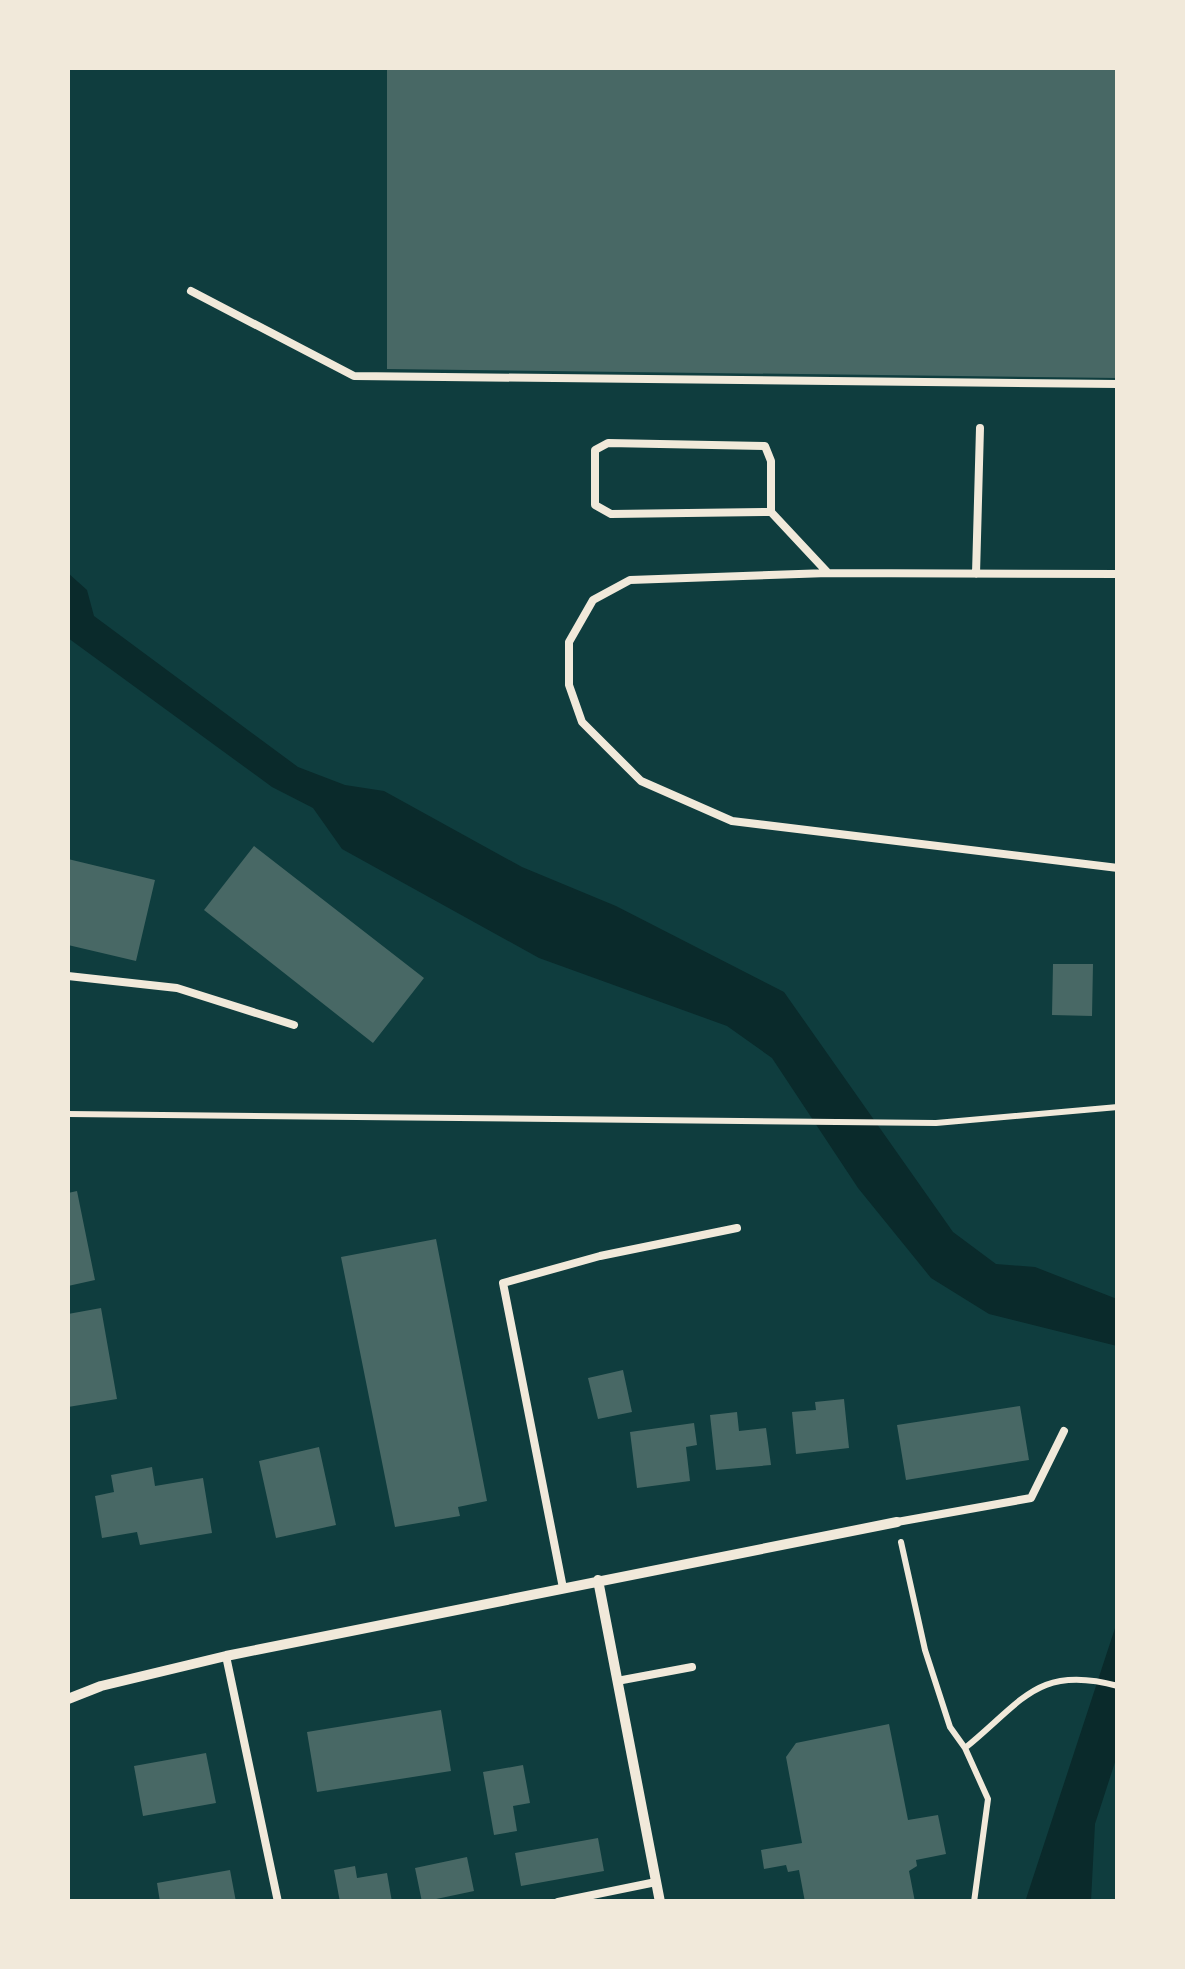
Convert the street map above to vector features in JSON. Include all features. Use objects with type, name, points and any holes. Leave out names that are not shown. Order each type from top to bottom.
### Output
[{"type":"street","points":[[68,1699],[101,1686],[226,1656],[897,1522]]},
{"type":"street","points":[[598,1580],[660,1902]]},
{"type":"lane","points":[[191,291],[354,376],[1118,384]]},
{"type":"lane","points":[[976,574],[980,428]]},
{"type":"lane","points":[[770,512],[610,514],[595,505],[595,450],[608,443],[764,446],[772,461],[770,512],[828,573]]},
{"type":"lane","points":[[1118,574],[828,573],[630,580],[593,600],[569,642],[569,685],[582,722],[642,781],[732,821],[1118,868]]},
{"type":"lane","points":[[68,976],[178,988],[294,1025]]},
{"type":"lane","points":[[563,1588],[503,1283],[600,1256],[737,1228]]},
{"type":"lane","points":[[897,1522],[1031,1498],[1064,1431]]},
{"type":"lane","points":[[226,1656],[278,1902]]},
{"type":"lane","points":[[617,1681],[692,1666]]},
{"type":"lane","points":[[558,1902],[656,1882]]},
{"type":"path","points":[[68,1114],[936,1123],[1118,1107]]},
{"type":"path","points":[[897,1522],[924,1650],[950,1727],[966,1748],[988,1799],[974,1902]]},
{"type":"path","points":[[966,1748],[1044,1682],[1058,1677],[1118,1686]]},
{"type":"water","points":[[68,573],[87,590],[94,616],[298,767],[345,785],[384,791],[522,867],[616,906],[784,992],[953,1232],[996,1264],[1035,1267],[1117,1299],[1117,1346],[989,1314],[931,1278],[858,1188],[772,1058],[727,1026],[539,958],[342,849],[313,808],[272,787],[68,638]]},
{"type":"water","points":[[1117,1622],[1117,1756],[1095,1824],[1091,1901],[1025,1902]]},
{"type":"building","points":[[387,68],[1118,68],[1118,378],[387,369]]},
{"type":"building","points":[[254,846],[424,978],[373,1043],[204,910]]},
{"type":"building","points":[[68,859],[155,880],[136,961],[68,945]]},
{"type":"building","points":[[1053,964],[1093,964],[1092,1016],[1052,1015]]},
{"type":"building","points":[[77,1191],[95,1280],[68,1286],[68,1193]]},
{"type":"building","points":[[436,1239],[487,1501],[458,1507],[460,1516],[395,1527],[341,1257]]},
{"type":"building","points":[[101,1308],[117,1399],[68,1407],[68,1314]]},
{"type":"building","points":[[623,1370],[632,1412],[598,1419],[588,1378]]},
{"type":"building","points":[[844,1399],[849,1448],[796,1454],[792,1412],[816,1410],[815,1402]]},
{"type":"building","points":[[1020,1406],[1029,1460],[906,1480],[897,1425]]},
{"type":"building","points":[[737,1412],[739,1431],[766,1428],[771,1465],[716,1470],[710,1415]]},
{"type":"building","points":[[694,1423],[697,1445],[686,1447],[690,1481],[637,1488],[630,1432]]},
{"type":"building","points":[[319,1447],[336,1525],[276,1538],[259,1461]]},
{"type":"building","points":[[152,1467],[155,1486],[203,1478],[212,1533],[140,1545],[137,1532],[102,1538],[95,1496],[114,1492],[111,1475]]},
{"type":"building","points":[[441,1710],[451,1771],[317,1792],[307,1732]]},
{"type":"building","points":[[889,1724],[908,1820],[938,1815],[946,1854],[916,1860],[917,1866],[909,1871],[915,1902],[805,1902],[799,1870],[788,1872],[786,1865],[764,1869],[761,1850],[802,1843],[786,1757],[796,1743]]},
{"type":"building","points":[[206,1753],[216,1803],[143,1816],[134,1766]]},
{"type":"building","points":[[523,1765],[530,1803],[513,1806],[517,1831],[494,1835],[483,1772]]},
{"type":"building","points":[[598,1838],[604,1871],[521,1886],[515,1853]]},
{"type":"building","points":[[467,1857],[474,1891],[422,1902],[415,1868]]},
{"type":"building","points":[[355,1866],[357,1878],[387,1873],[392,1902],[340,1902],[334,1870]]},
{"type":"building","points":[[230,1870],[236,1902],[160,1902],[157,1883]]}]
